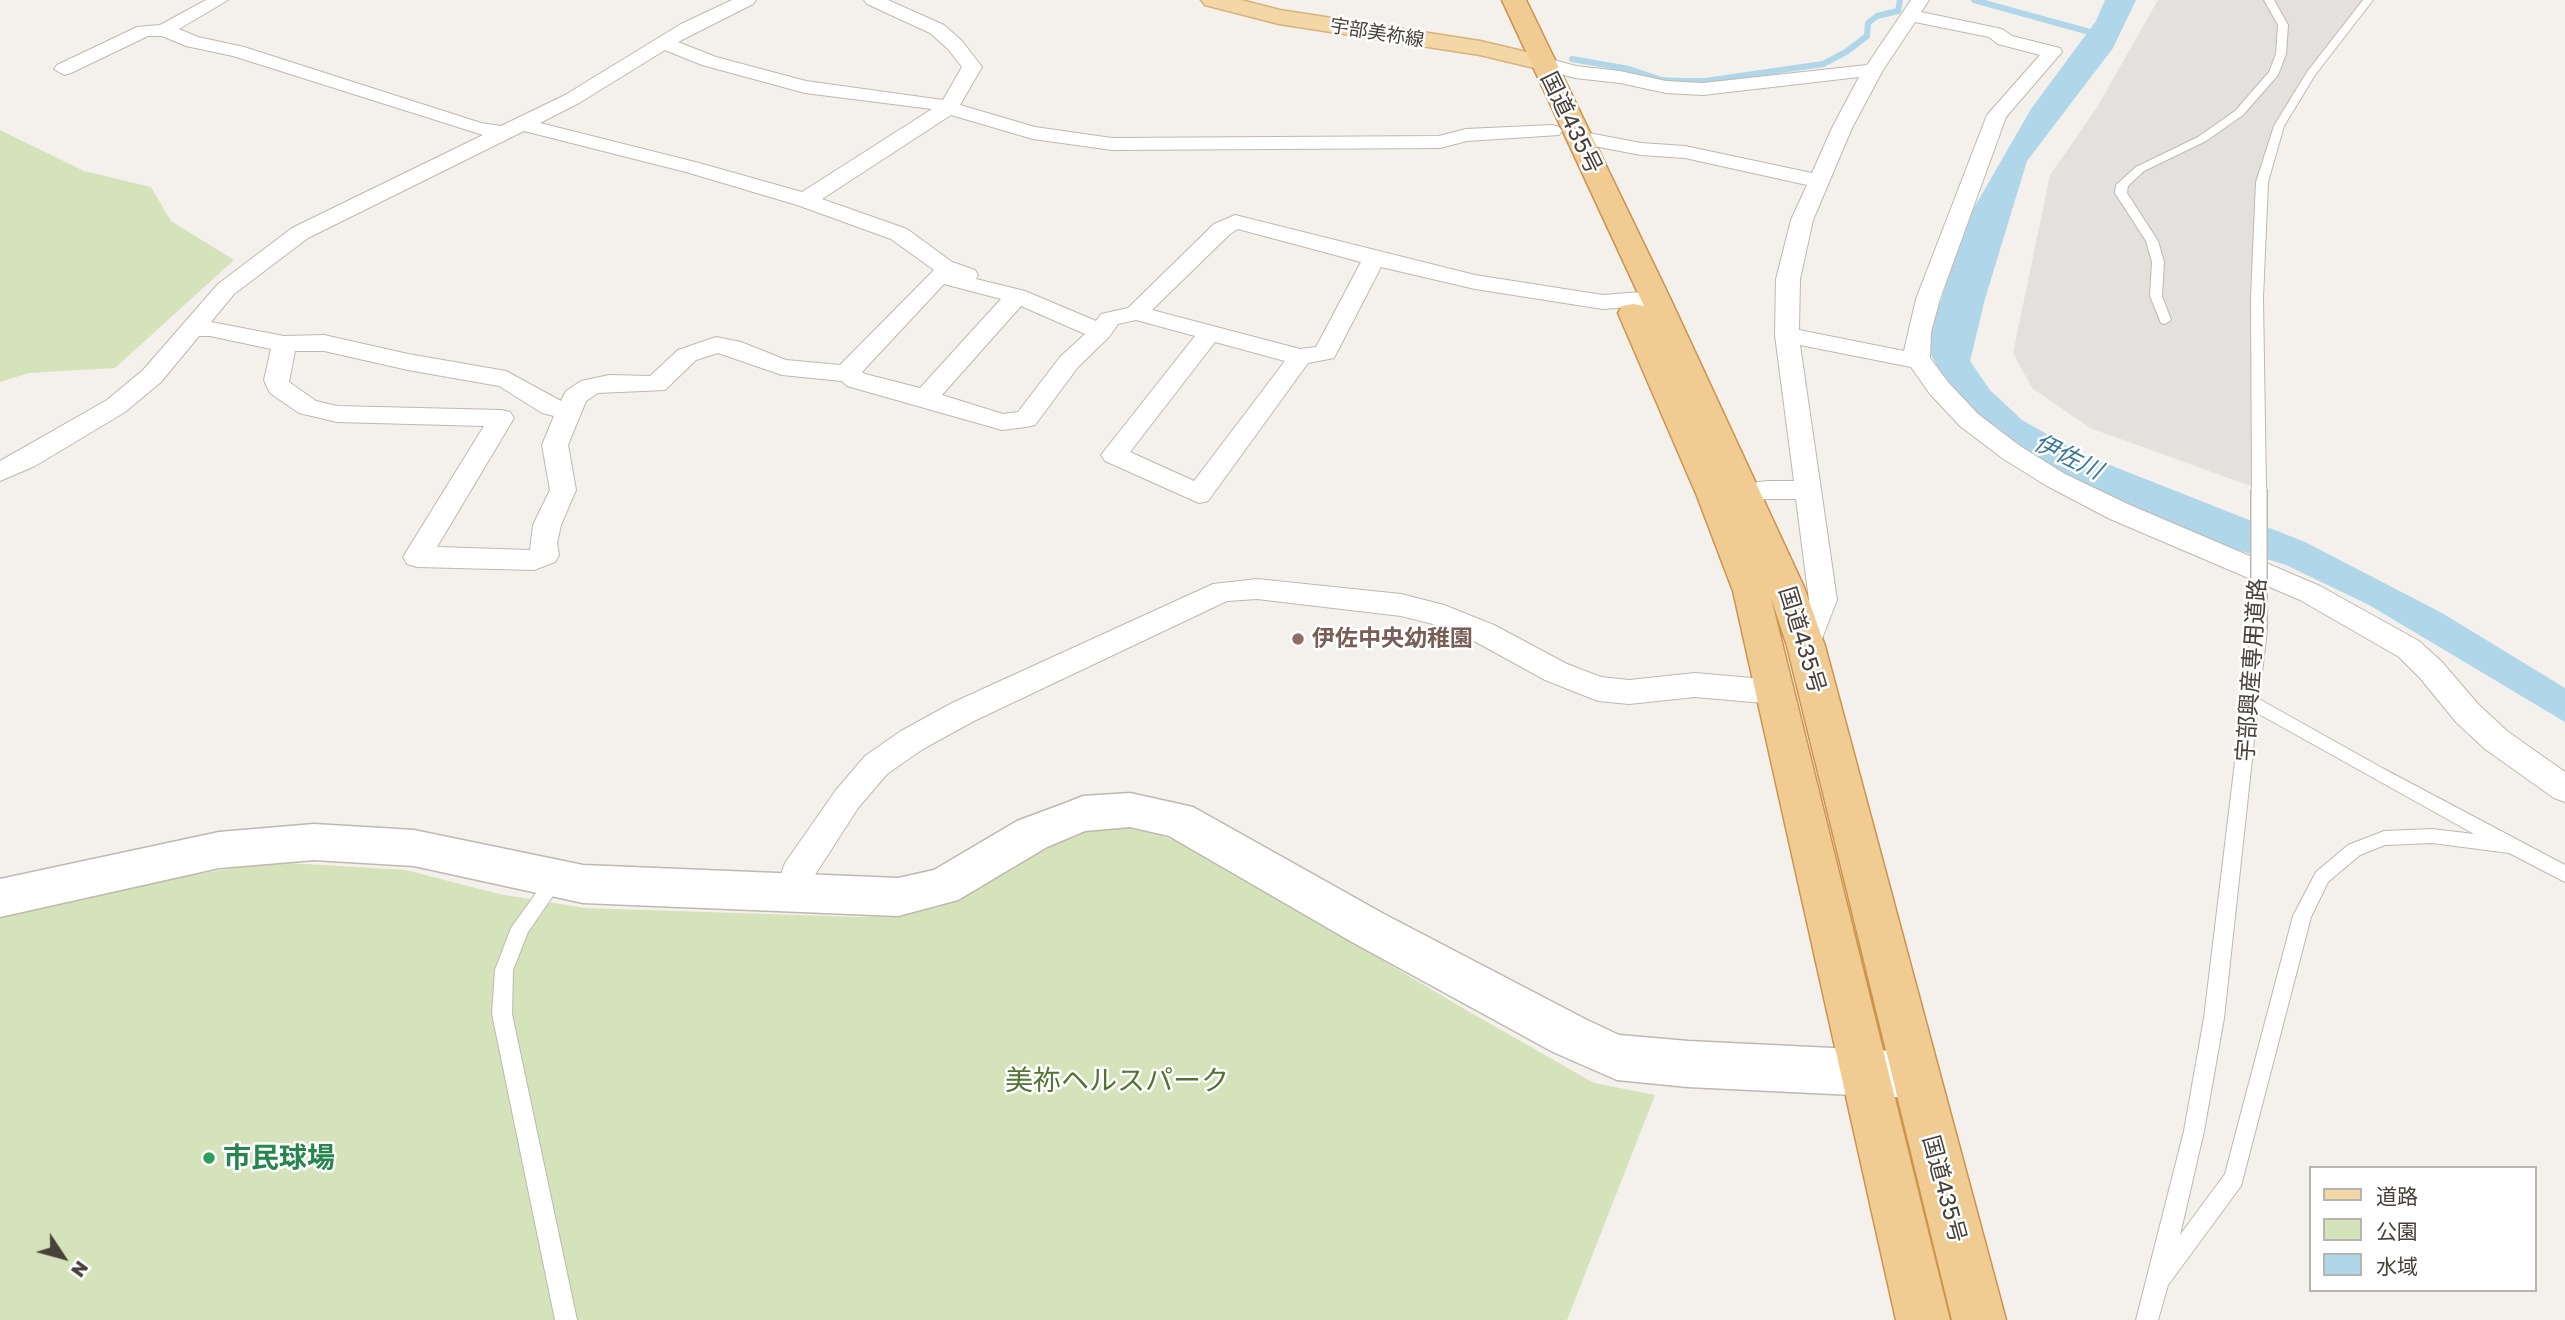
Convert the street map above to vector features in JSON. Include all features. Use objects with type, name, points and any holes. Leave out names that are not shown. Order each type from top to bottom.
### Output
[{"type":"highway","name":"国道435号","points":[[1495,0],[1531,60],[1729,495],[1786,587],[1806,646],[1979,1320]]},
{"type":"highway","name":"国道435号","points":[[1514,0],[1531,60]]},
{"type":"highway","name":"国道435号","points":[[1729,495],[1923,1320]]},
{"type":"main road","name":"宇部美祢線","points":[[1213,0],[1279,17],[1480,48],[1531,60]]},
{"type":"street","points":[[164,30],[219,0]]},
{"type":"street","points":[[0,472],[26,460],[116,406],[152,376],[226,289],[300,233],[572,99],[688,28],[747,0]]},
{"type":"street","points":[[804,200],[949,107],[972,67],[937,29],[873,0]]},
{"type":"street","points":[[1806,646],[1823,600],[1787,335],[1788,279],[1802,220],[1842,128],[1873,70],[1915,8],[1995,33],[2005,40],[2053,52],[1997,116],[1928,299],[1919,332],[1918,359],[1939,388],[1969,420],[2011,452],[2056,480],[2120,512],[2310,593],[2409,649],[2431,670],[2467,713],[2496,740],[2565,789]]},
{"type":"street","points":[[64,69],[144,31],[164,30],[193,42],[237,51],[477,128],[514,128],[565,137],[692,167],[804,200],[899,234],[944,267],[983,280],[988,289]]},
{"type":"street","points":[[665,44],[709,61],[806,87],[949,107],[1033,133],[1112,144],[1440,142],[1466,135],[1565,134],[1641,149],[1685,152],[1819,181]]},
{"type":"street","points":[[1531,60],[1576,72],[1604,74],[1666,87],[1703,89],[1873,70]]},
{"type":"street","points":[[1136,313],[1222,229],[1235,222],[1374,259],[1475,282],[1603,302],[1641,299]]},
{"type":"street","points":[[848,372],[856,380],[1002,422],[1026,419],[1069,362],[1101,332],[1109,319],[1136,313],[1300,357],[1325,353],[1374,259]]},
{"type":"street","points":[[284,344],[276,380],[279,387],[308,407],[337,414],[501,418],[417,557],[534,561],[545,555],[543,543],[547,525],[563,490],[555,445],[575,397],[590,387],[608,383],[656,384],[687,355],[702,347],[716,345],[732,347],[782,367],[834,374],[848,372],[939,276],[1017,296],[1101,332]]},
{"type":"street","points":[[925,398],[1017,296]]},
{"type":"street","points":[[192,328],[284,344],[324,343],[408,362],[506,379],[551,407],[568,410]]},
{"type":"street","points":[[1209,334],[1114,455],[1199,494],[1300,357]]},
{"type":"street","points":[[1787,335],[1904,359],[1918,359]]},
{"type":"street","points":[[1729,495],[1767,489],[1808,489]]},
{"type":"street","points":[[791,895],[797,873],[847,799],[876,765],[912,740],[963,712],[1223,591],[1257,589],[1401,605],[1444,616],[1483,633],[1556,672],[1598,689],[1629,692],[1695,685],[1775,692]]},
{"type":"street","points":[[0,898],[219,850],[314,842],[414,848],[583,884],[791,895],[898,897],[943,887],[1032,834],[1083,814],[1130,810],[1178,820],[1368,928],[1570,1036],[1617,1057],[1688,1064],[1914,1075]]},
{"type":"lane","points":[[2165,320],[2156,296],[2158,262],[2152,241],[2121,193],[2122,185],[2140,169],[2202,139],[2239,113],[2274,73],[2281,54],[2283,24],[2277,9],[2269,0]]},
{"type":"lane","name":"宇部興産専用道路","points":[[2147,1320],[2194,1131],[2214,1018],[2253,702],[2259,630],[2257,298],[2262,182],[2278,126],[2311,74],[2368,0]]},
{"type":"lane","points":[[2253,702],[2378,774],[2565,874]]},
{"type":"lane","points":[[2158,1283],[2234,1179],[2302,916],[2322,877],[2354,850],[2385,838],[2432,836],[2514,846]]},
{"type":"lane","points":[[555,880],[520,928],[504,970],[502,1014],[566,1320]]},
{"type":"shaded area","points":[[2158,0],[2368,0],[2279,126],[2262,182],[2259,489],[2090,428],[2032,388],[2013,353],[2050,175],[2096,109]]},
{"type":"green space","points":[[0,130],[84,171],[151,187],[171,221],[234,260],[115,368],[29,373],[0,382]]},
{"type":"green space","name":"美祢ヘルスパーク","points":[[1093,826],[1138,829],[1190,845],[1454,1003],[1594,1083],[1655,1095],[1567,1320],[0,1320],[0,918],[179,877],[272,862],[406,870],[499,894],[585,908],[859,917],[909,914],[948,902],[1044,846]]},
{"type":"water","name":"伊佐川","points":[[2105,0],[2136,0],[2113,48],[2027,161],[1985,299],[1970,361],[1990,390],[2022,420],[2082,454],[2305,542],[2442,613],[2565,688],[2565,722],[2369,605],[2286,565],[2225,546],[2097,492],[2004,437],[1968,407],[1940,373],[1929,350],[1932,328],[1967,220],[2031,109],[2096,21]]},
{"type":"waterway","points":[[1572,59],[1629,69],[1662,80],[1681,81],[1705,81],[1823,64],[1846,52],[1867,36],[1868,23],[1877,16],[1898,11],[1900,0]]},
{"type":"waterway","points":[[1974,0],[2097,34]]},
{"type":"place","name":"伊佐中央幼稚園","points":[[1298,639]]},
{"type":"place","name":"市民球場","points":[[209,1158]]}]
